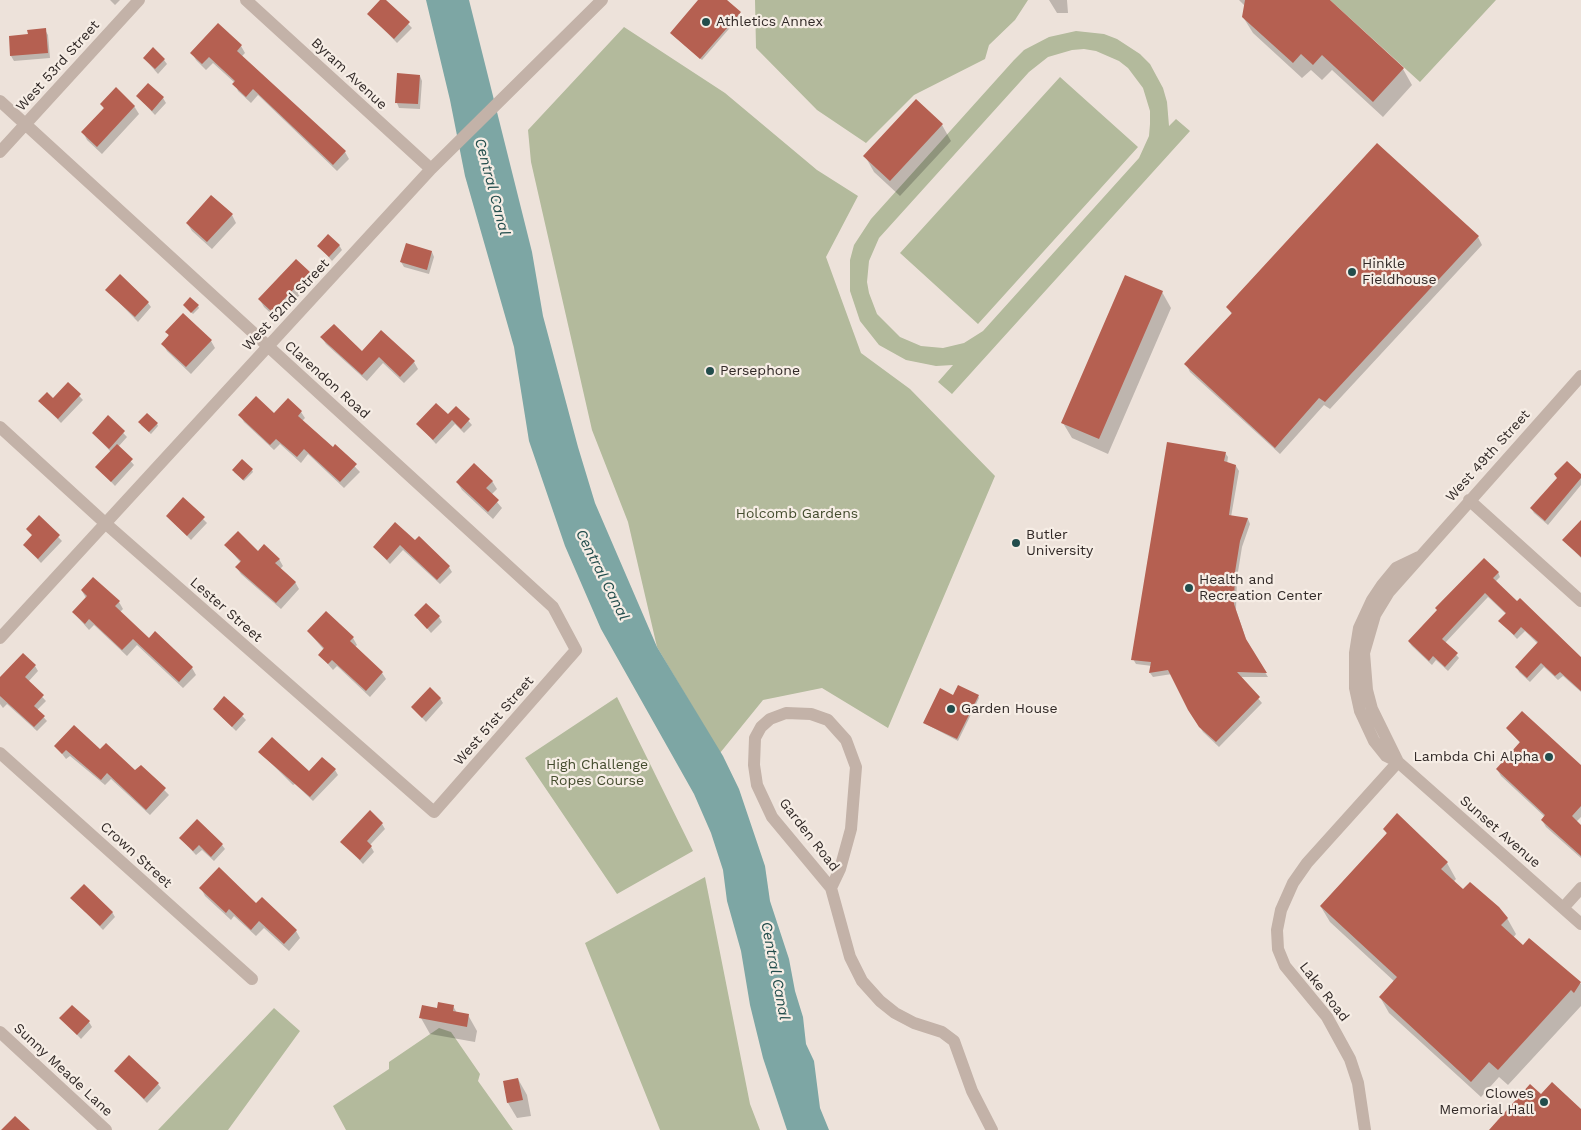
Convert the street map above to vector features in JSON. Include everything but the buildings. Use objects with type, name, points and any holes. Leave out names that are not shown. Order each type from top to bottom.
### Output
[{"type":"street","name":"West 53rd Street","points":[[0,152],[139,0]]},
{"type":"street","name":"Byram Avenue","points":[[246,0],[431,169]]},
{"type":"street","name":"West 52nd Street","points":[[0,638],[431,169],[509,95],[602,0]]},
{"type":"street","name":"Clarendon Road","points":[[0,101],[553,607],[576,650]]},
{"type":"street","name":"West 49th Street","points":[[1376,602],[1419,557],[1581,376]]},
{"type":"street","name":"Lester Street","points":[[0,427],[105,523],[434,812]]},
{"type":"street","points":[[1469,500],[1581,601]]},
{"type":"street","name":"Sunset Avenue","points":[[1376,602],[1364,653],[1367,690],[1372,709],[1398,762],[1581,924]]},
{"type":"street","name":"West 51st Street","points":[[434,812],[576,650]]},
{"type":"street","name":"Garden Road","points":[[831,888],[840,869],[854,815],[856,780],[852,753],[843,735],[822,717],[801,713],[778,716],[764,724],[755,738],[754,765],[757,785],[772,817],[831,888],[850,957],[862,981],[876,997],[895,1013],[914,1023],[942,1032],[954,1041],[972,1091],[992,1130]]},
{"type":"street","name":"Crown Street","points":[[0,753],[252,979]]},
{"type":"street","name":"Lake Road","points":[[1365,1130],[1358,1084],[1350,1059],[1327,1017],[1285,966],[1278,949],[1277,930],[1281,910],[1293,883],[1307,863],[1398,762]]},
{"type":"street","points":[[1563,908],[1581,888]]},
{"type":"street","name":"Sunny Meade Lane","points":[[0,1032],[106,1130]]},
{"type":"green space","points":[[755,0],[1028,0],[1015,20],[989,45],[985,59],[914,95],[866,143],[817,110],[756,48]]},
{"type":"green space","points":[[1330,0],[1496,0],[1420,82]]},
{"type":"green space","name":"Holcomb Gardens","points":[[624,27],[725,93],[817,170],[858,196],[826,257],[861,353],[910,389],[995,476],[888,728],[822,688],[763,700],[720,753],[657,647],[628,522],[592,430],[531,162],[528,130]]},
{"type":"green space","points":[[1076,31],[1104,34],[1117,39],[1140,54],[1150,64],[1163,88],[1167,102],[1169,126],[1176,119],[1190,131],[952,394],[938,382],[953,365],[936,366],[906,360],[879,345],[860,321],[850,291],[850,260],[854,245],[871,219],[1014,60],[1024,50],[1049,37]],"holes":[[[1072,50],[1096,51],[1119,61],[1128,68],[1143,88],[1150,111],[1150,124],[1149,136],[1139,158],[983,331],[964,343],[943,348],[921,346],[900,337],[877,314],[869,293],[867,282],[869,261],[879,238],[1029,72],[1048,57]]]},
{"type":"green space","points":[[1060,77],[1138,147],[978,324],[900,253]]},
{"type":"green space","name":"High Challenge Ropes Course","points":[[617,697],[693,851],[617,894],[525,758]]},
{"type":"green space","points":[[705,877],[750,1104],[760,1130],[660,1130],[585,943]]},
{"type":"green space","points":[[274,1008],[300,1031],[228,1130],[158,1130]]},
{"type":"green space","points":[[439,1028],[451,1032],[480,1074],[478,1081],[513,1130],[346,1130],[333,1106],[389,1069],[389,1062]]},
{"type":"water","name":"Central Canal","points":[[426,0],[469,0],[532,252],[543,316],[595,503],[657,647],[723,756],[739,789],[765,866],[770,901],[789,959],[795,991],[803,1017],[806,1044],[814,1061],[820,1108],[829,1130],[787,1130],[763,1058],[750,1005],[741,951],[727,901],[723,870],[711,833],[694,794],[601,629],[565,546],[529,441],[514,347],[465,176],[450,100]]},
{"type":"place","name":"Athletics Annex","points":[[706,22]]},
{"type":"place","name":"Hinkle Fieldhouse","points":[[1352,272]]},
{"type":"place","name":"Persephone","points":[[710,371]]},
{"type":"place","name":"Butler University","points":[[1016,543]]},
{"type":"place","name":"Health and Recreation Center","points":[[1189,588]]},
{"type":"place","name":"Garden House","points":[[951,709]]},
{"type":"place","name":"Lambda Chi Alpha","points":[[1549,757]]},
{"type":"place","name":"Clowes Memorial Hall","points":[[1544,1102]]}]
